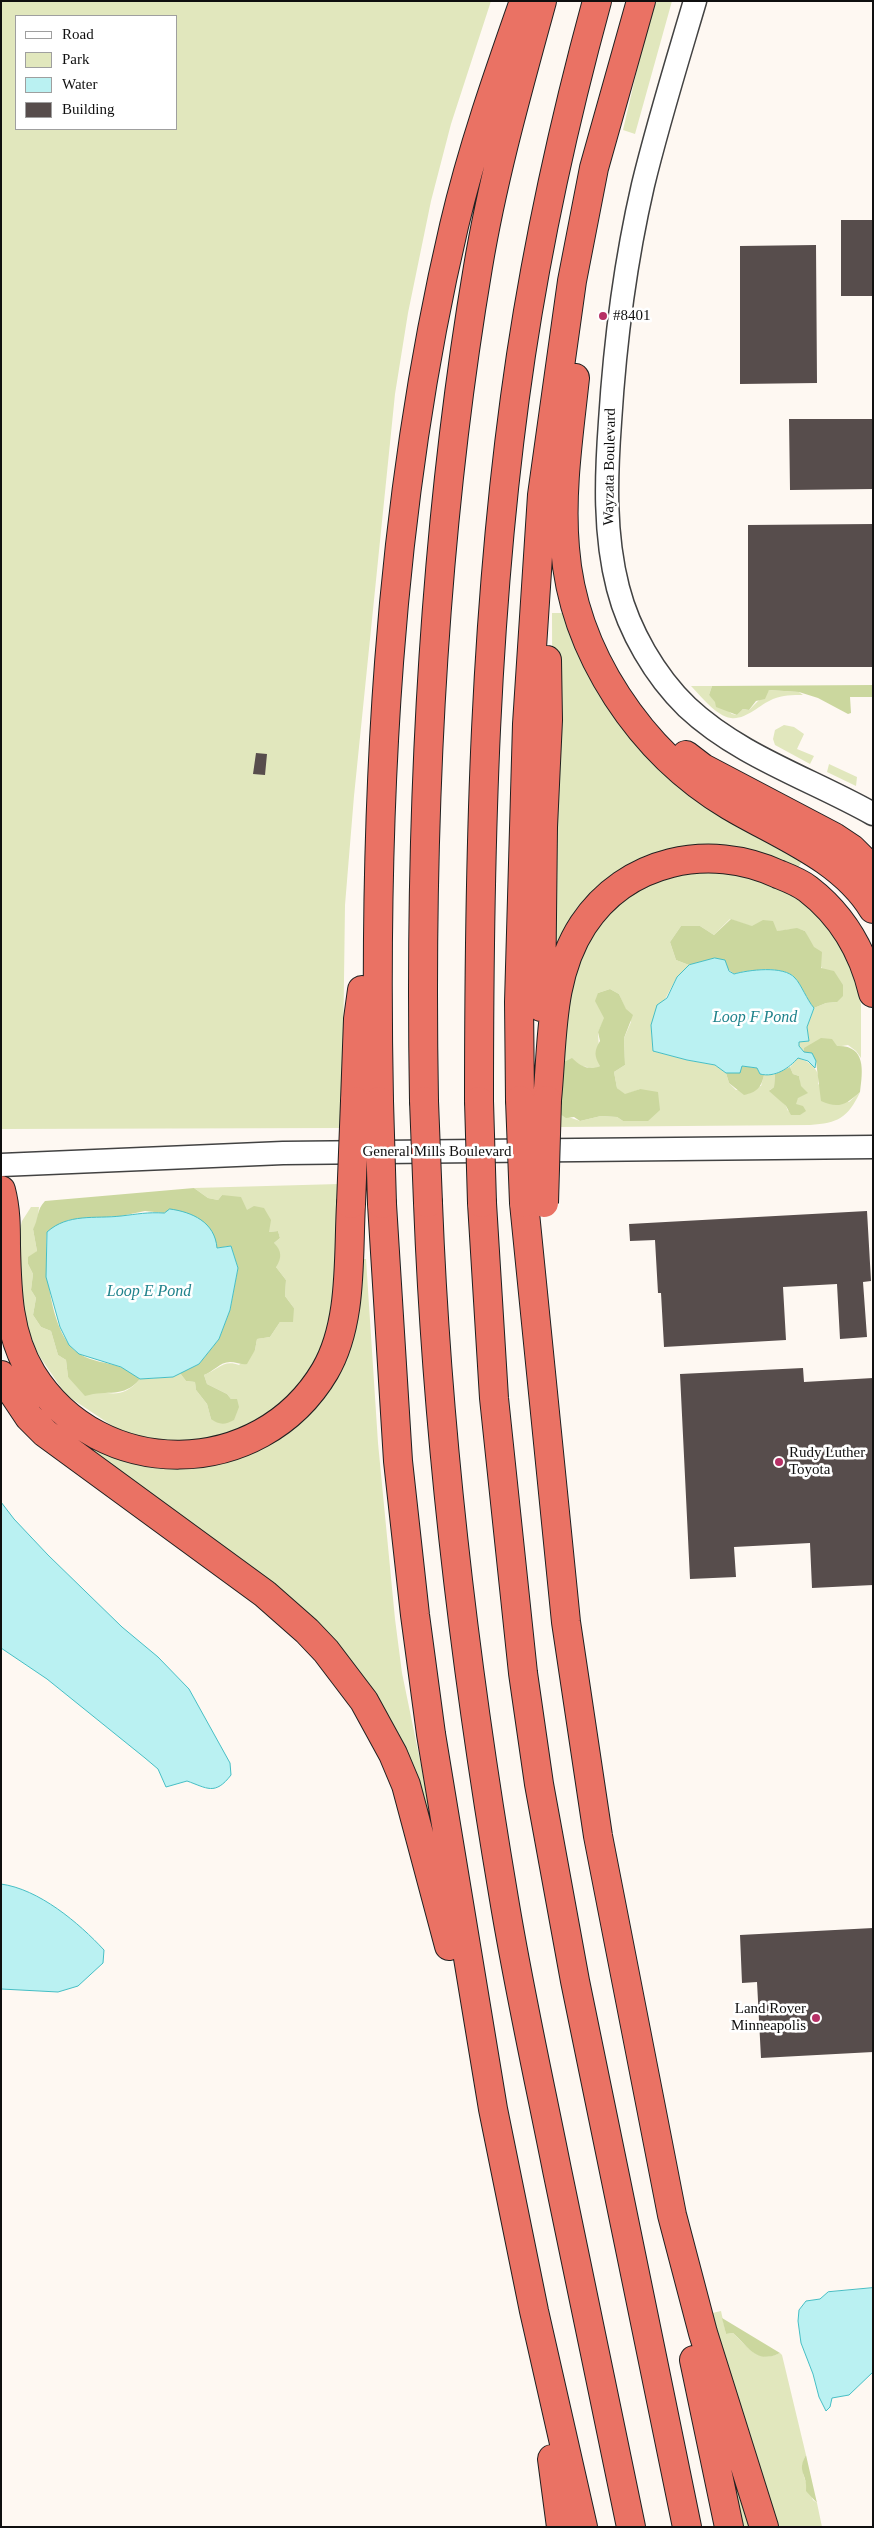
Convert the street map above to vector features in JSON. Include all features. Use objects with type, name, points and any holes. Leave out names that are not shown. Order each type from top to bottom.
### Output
[{"type":"highway","points":[[524,1],[471,159],[454,227],[418,416],[395,591],[383,764],[379,859],[358,1019],[367,1101],[382,1204],[398,1461],[415,1615],[451,1864],[493,2109],[534,2311],[583,2527]]},
{"type":"highway","points":[[542,1],[518,87],[482,249],[457,411],[448,488],[430,715],[423,1007],[424,1101],[432,1298],[452,1534],[466,1656],[504,1902],[631,2527]]},
{"type":"highway","points":[[597,1],[561,143],[538,253],[521,357],[501,518],[482,807],[480,1101],[482,1203],[498,1443],[523,1673],[539,1784],[576,1991],[687,2527]]},
{"type":"highway","points":[[640,1],[594,168],[572,281],[542,495],[526,724],[521,908],[520,1100],[534,1203],[542,1382],[566,1622],[598,1836],[672,2215],[689,2336],[729,2527]]},
{"type":"highway","points":[[628,47],[582,316],[565,479],[565,548],[573,595],[590,644],[633,721],[682,772],[727,804],[819,856],[852,884],[873,909]]},
{"type":"highway","points":[[536,594],[547,657],[548,711],[541,967],[547,1100]]},
{"type":"highway","points":[[618,695],[663,738],[703,768],[834,837],[852,849],[873,870]]},
{"type":"highway","points":[[534,1203],[560,977],[572,944],[584,924],[606,900],[635,878],[673,861],[711,858],[750,863],[807,888],[842,923],[852,938],[866,966],[873,992]]},
{"type":"highway","points":[[1,1190],[6,1206],[10,1318],[21,1352],[32,1373],[63,1410],[76,1421],[106,1440],[132,1450],[171,1454],[202,1454],[230,1448],[256,1437],[294,1410],[326,1370],[344,1312],[351,1204],[367,1101]]},
{"type":"highway","points":[[1,1375],[29,1416],[45,1433],[287,1612],[326,1651],[364,1701],[393,1754],[406,1785],[493,2109]]},
{"type":"highway","points":[[672,2215],[703,2333],[764,2527]]},
{"type":"highway","points":[[534,2311],[561,2527]]},
{"type":"street","name":"Wayzata Boulevard","points":[[695,1],[645,177],[622,298],[612,387],[607,492],[611,555],[616,578],[628,616],[642,646],[661,676],[685,706],[707,724],[749,751],[873,814]]},
{"type":"street","name":"General Mills Boulevard","points":[[1,1165],[284,1153],[873,1148]]},
{"type":"green space","points":[[1,1],[491,1],[451,124],[431,201],[408,313],[395,394],[354,796],[345,905],[342,1128],[1,1129]]},
{"type":"green space","points":[[653,1],[672,1],[635,134],[623,130]]},
{"type":"green space","points":[[552,613],[569,613],[600,686],[804,858],[798,868],[769,855],[740,848],[725,846],[672,851],[553,958]]},
{"type":"green space","points":[[873,685],[873,697],[850,697],[851,713],[848,714],[818,698],[799,692],[769,690],[765,699],[756,701],[749,710],[743,709],[737,715],[716,707],[715,702],[709,695],[712,686]]},
{"type":"green space","points":[[691,686],[712,686],[709,695],[732,714],[737,715],[743,709],[749,710],[769,690],[799,692],[803,695],[777,698],[742,717],[731,718],[714,710]]},
{"type":"green space","points":[[784,725],[794,727],[804,734],[797,749],[814,756],[810,764],[775,745],[773,739],[775,730]]},
{"type":"green space","points":[[829,764],[857,777],[856,786],[827,772]]},
{"type":"green space","points":[[671,872],[732,872],[787,892],[811,908],[842,947],[854,976],[861,1004],[861,1058],[848,1045],[804,1052],[799,1046],[799,1042],[809,1041],[807,1027],[814,1008],[826,1003],[837,1002],[805,931],[795,929],[766,930],[730,919],[714,935],[700,926],[681,926],[670,942],[676,960],[689,965],[677,977],[651,1025],[653,1051],[715,1065],[726,1073],[729,1083],[736,1090],[761,1086],[764,1075],[775,1074],[774,1087],[770,1090],[786,1106],[788,1111],[795,1103],[800,1091],[799,1076],[793,1074],[790,1067],[798,1058],[814,1067],[819,1079],[818,1084],[849,1102],[860,1092],[851,1108],[841,1118],[828,1123],[810,1125],[560,1127],[560,1114],[580,1121],[601,1116],[617,1117],[623,1121],[647,1121],[640,1089],[625,1095],[617,1088],[614,1072],[625,1065],[624,1038],[631,1022],[619,994],[610,989],[598,993],[605,1018],[598,1032],[600,1066],[592,1070],[587,1067],[562,1063],[566,981],[614,900]]},
{"type":"green space","points":[[731,919],[752,926],[763,920],[773,921],[777,931],[797,928],[805,931],[814,947],[822,952],[821,968],[834,971],[843,985],[843,996],[837,1002],[826,1003],[814,1008],[795,978],[783,971],[757,970],[734,974],[715,958],[689,965],[676,960],[670,942],[681,926],[700,926],[714,935]]},
{"type":"green space","points":[[610,989],[619,994],[626,1009],[633,1015],[624,1038],[625,1065],[614,1072],[617,1088],[625,1094],[640,1089],[658,1092],[660,1110],[648,1121],[623,1121],[617,1117],[601,1116],[580,1121],[574,1117],[566,1118],[560,1114],[562,1063],[572,1058],[585,1067],[600,1066],[596,1054],[600,1041],[598,1032],[604,1018],[595,1001],[598,993]]},
{"type":"green space","points":[[821,1038],[832,1039],[837,1046],[846,1047],[858,1054],[862,1068],[860,1092],[846,1103],[832,1105],[821,1101],[816,1061],[804,1052],[804,1048]]},
{"type":"green space","points":[[742,1066],[757,1068],[760,1074],[764,1075],[758,1089],[744,1095],[729,1083],[726,1073],[739,1073]]},
{"type":"green space","points":[[790,1067],[793,1074],[799,1076],[801,1086],[808,1093],[798,1098],[796,1104],[803,1106],[806,1111],[800,1115],[791,1115],[786,1106],[769,1091],[774,1087],[775,1074]]},
{"type":"green space","points":[[339,1184],[335,1291],[328,1341],[291,1399],[225,1439],[151,1442],[114,1427],[66,1395],[38,1354],[24,1318],[20,1293],[20,1229],[22,1221],[31,1207],[39,1207],[37,1223],[33,1229],[37,1251],[28,1264],[33,1274],[31,1290],[36,1298],[33,1315],[41,1327],[51,1331],[58,1355],[66,1360],[68,1377],[96,1390],[114,1393],[123,1392],[140,1379],[173,1377],[180,1373],[186,1381],[195,1382],[196,1390],[207,1404],[211,1419],[231,1399],[227,1394],[207,1384],[204,1375],[225,1364],[239,1365],[255,1350],[257,1339],[270,1337],[280,1322],[294,1308],[285,1296],[286,1280],[276,1267],[274,1243],[280,1238],[278,1231],[269,1232],[247,1211],[222,1195],[218,1200],[208,1198],[194,1188]]},
{"type":"green space","points":[[194,1188],[208,1198],[218,1200],[222,1195],[241,1197],[247,1210],[254,1206],[264,1208],[271,1220],[269,1232],[278,1231],[280,1238],[274,1243],[279,1249],[280,1258],[276,1267],[286,1280],[285,1296],[294,1308],[293,1322],[280,1322],[270,1337],[257,1339],[255,1350],[247,1364],[226,1362],[204,1375],[207,1384],[227,1394],[231,1399],[237,1399],[239,1407],[234,1420],[228,1423],[219,1423],[211,1419],[207,1404],[196,1390],[195,1382],[186,1381],[180,1373],[199,1364],[219,1339],[230,1310],[238,1268],[231,1246],[217,1248],[164,1213],[145,1211],[121,1216],[68,1220],[47,1232],[48,1280],[51,1298],[62,1332],[70,1345],[80,1354],[89,1359],[123,1368],[140,1379],[127,1389],[85,1396],[68,1377],[66,1360],[58,1355],[51,1331],[41,1327],[33,1315],[36,1298],[31,1290],[33,1274],[28,1264],[28,1257],[37,1251],[33,1229],[40,1208],[45,1201]]},
{"type":"green space","points":[[358,1259],[366,1259],[378,1443],[402,1673],[430,1809],[421,1810],[370,1696],[65,1437],[69,1430],[139,1461],[301,1414]]},
{"type":"green space","points":[[721,2311],[726,2334],[733,2333],[748,2348],[759,2355],[772,2356],[780,2353],[782,2355],[806,2455],[803,2472],[813,2500],[817,2503],[822,2527],[773,2527],[708,2314]]},
{"type":"green space","points":[[722,2318],[780,2353],[765,2357],[753,2352],[733,2333],[726,2334]]},
{"type":"green space","points":[[806,2455],[817,2503],[806,2491],[802,2465]]},
{"type":"green space","points":[[743,2489],[757,2527],[741,2527],[734,2492]]},
{"type":"water","name":"Loop F Pond","points":[[715,958],[725,960],[729,971],[734,974],[757,970],[775,970],[783,971],[795,978],[814,1008],[807,1027],[809,1041],[799,1042],[799,1046],[804,1052],[812,1053],[816,1061],[815,1068],[808,1061],[798,1058],[786,1069],[771,1075],[760,1074],[757,1068],[742,1066],[740,1073],[726,1073],[715,1065],[653,1051],[651,1025],[657,1005],[667,998],[677,977],[689,965]]},
{"type":"water","name":"Loop E Pond","points":[[170,1209],[194,1216],[207,1225],[212,1231],[217,1248],[231,1246],[238,1268],[230,1310],[219,1339],[199,1364],[173,1377],[140,1379],[121,1367],[79,1354],[69,1345],[60,1327],[46,1277],[47,1232],[55,1226],[73,1219],[164,1213]]},
{"type":"water","points":[[1,1502],[14,1519],[48,1555],[122,1627],[158,1657],[189,1689],[230,1763],[231,1775],[220,1786],[205,1788],[187,1781],[166,1787],[158,1769],[145,1758],[47,1679],[1,1648]]},
{"type":"water","points":[[1,1884],[15,1887],[44,1900],[83,1929],[104,1950],[103,1963],[78,1986],[58,1992],[1,1989]]},
{"type":"water","points":[[873,2288],[873,2372],[849,2395],[832,2398],[830,2407],[826,2411],[819,2397],[813,2374],[801,2343],[798,2321],[799,2310],[806,2301],[820,2299],[828,2292]]},
{"type":"building","points":[[841,220],[873,220],[873,296],[841,296]]},
{"type":"building","points":[[816,245],[817,383],[740,384],[740,246]]},
{"type":"building","points":[[789,419],[873,419],[873,489],[790,490]]},
{"type":"building","points":[[873,524],[873,667],[748,667],[748,525]]},
{"type":"building","points":[[256,753],[267,754],[265,775],[253,774]]},
{"type":"building","points":[[867,1211],[871,1281],[863,1282],[867,1337],[840,1339],[837,1284],[783,1287],[786,1340],[664,1347],[661,1293],[658,1293],[655,1240],[630,1241],[629,1224]]},
{"type":"building","name":"Rudy Luther Toyota","points":[[803,1368],[804,1382],[873,1378],[873,1585],[812,1588],[810,1543],[734,1547],[736,1577],[690,1579],[680,1374]]},
{"type":"building","name":"Land Rover Minneapolis","points":[[873,1928],[873,2052],[761,2058],[757,1982],[742,1983],[740,1935]]},
{"type":"place","name":"#8401","points":[[603,316]]},
{"type":"place","name":"Rudy Luther Toyota","points":[[779,1462]]},
{"type":"place","name":"Land Rover Minneapolis","points":[[816,2018]]}]
